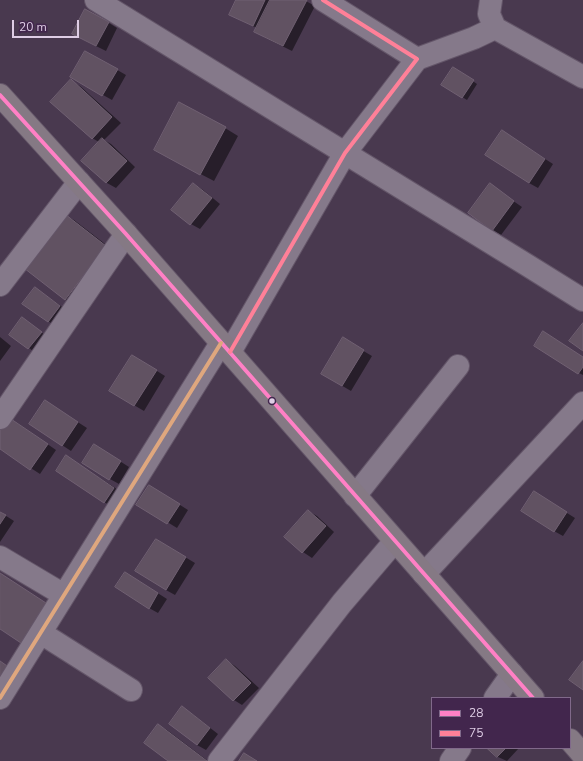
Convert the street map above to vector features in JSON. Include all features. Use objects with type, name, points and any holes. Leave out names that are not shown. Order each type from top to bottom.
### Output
[{"type":"main road","points":[[1,96],[226,347],[532,697]]},
{"type":"street","points":[[96,0],[583,300]]},
{"type":"street","points":[[323,0],[417,59]]},
{"type":"street","points":[[491,0],[489,14],[494,28],[583,77]]},
{"type":"street","points":[[0,698],[64,595],[226,347],[345,153],[417,59],[474,38],[494,28]]},
{"type":"street","points":[[0,285],[78,182]]},
{"type":"street","points":[[0,418],[126,234]]},
{"type":"street","points":[[355,496],[458,366]]},
{"type":"street","points":[[424,574],[583,403]]},
{"type":"street","points":[[219,761],[342,603],[395,541]]},
{"type":"street","points":[[0,557],[64,595]]},
{"type":"street","points":[[41,633],[131,690]]},
{"type":"street","points":[[496,697],[512,674]]},
{"type":"street","points":[[450,761],[459,749]]},
{"type":"building","points":[[236,0],[265,0],[253,26],[229,15]]},
{"type":"building","points":[[270,0],[307,0],[283,46],[254,32]]},
{"type":"building","points":[[85,9],[109,22],[96,46],[72,34]]},
{"type":"building","points":[[85,51],[118,69],[102,96],[70,77]]},
{"type":"building","points":[[453,67],[474,80],[462,98],[441,85]]},
{"type":"building","points":[[71,79],[112,117],[92,139],[50,102]]},
{"type":"building","points":[[179,102],[226,127],[200,175],[154,150]]},
{"type":"building","points":[[502,130],[545,159],[529,183],[485,155]]},
{"type":"building","points":[[102,138],[127,161],[106,183],[81,161]]},
{"type":"building","points":[[193,183],[212,198],[190,225],[171,210]]},
{"type":"building","points":[[490,183],[514,201],[492,231],[468,213]]},
{"type":"building","points":[[61,211],[106,246],[65,300],[20,265]]},
{"type":"building","points":[[35,287],[60,306],[48,322],[22,304]]},
{"type":"building","points":[[22,317],[42,332],[28,349],[9,335]]},
{"type":"building","points":[[583,323],[583,351],[569,341]]},
{"type":"building","points":[[543,331],[583,357],[583,367],[578,374],[534,346]]},
{"type":"building","points":[[343,337],[364,350],[342,386],[321,374]]},
{"type":"building","points":[[132,355],[157,370],[134,406],[109,391]]},
{"type":"building","points":[[45,400],[78,422],[62,446],[29,424]]},
{"type":"building","points":[[8,417],[48,444],[30,470],[0,449],[0,428]]},
{"type":"building","points":[[94,444],[121,461],[109,480],[82,463]]},
{"type":"building","points":[[66,455],[114,488],[104,503],[56,471]]},
{"type":"building","points":[[149,485],[180,504],[167,524],[136,505]]},
{"type":"building","points":[[534,491],[567,512],[554,532],[521,511]]},
{"type":"building","points":[[308,510],[326,526],[302,553],[284,537]]},
{"type":"building","points":[[0,512],[6,515],[0,524]]},
{"type":"building","points":[[156,539],[186,557],[166,590],[135,571]]},
{"type":"building","points":[[125,572],[158,593],[149,609],[115,587]]},
{"type":"building","points":[[0,573],[46,603],[21,643],[0,629]]},
{"type":"building","points":[[226,659],[251,683],[233,701],[208,678]]},
{"type":"building","points":[[0,661],[10,668],[0,682]]},
{"type":"building","points":[[583,661],[583,690],[569,680]]},
{"type":"building","points":[[182,706],[210,728],[197,745],[169,724]]},
{"type":"building","points":[[158,724],[207,761],[168,761],[144,743]]},
{"type":"building","points":[[488,749],[505,749],[497,757]]},
{"type":"building","points":[[244,753],[257,761],[239,761]]},
{"type":"transit line","name":"75","points":[[230,352],[345,153],[417,59],[323,0]]},
{"type":"transit line","name":"28","points":[[0,95],[126,234],[532,697]]},
{"type":"transit line","points":[[0,698],[221,343]]}]
